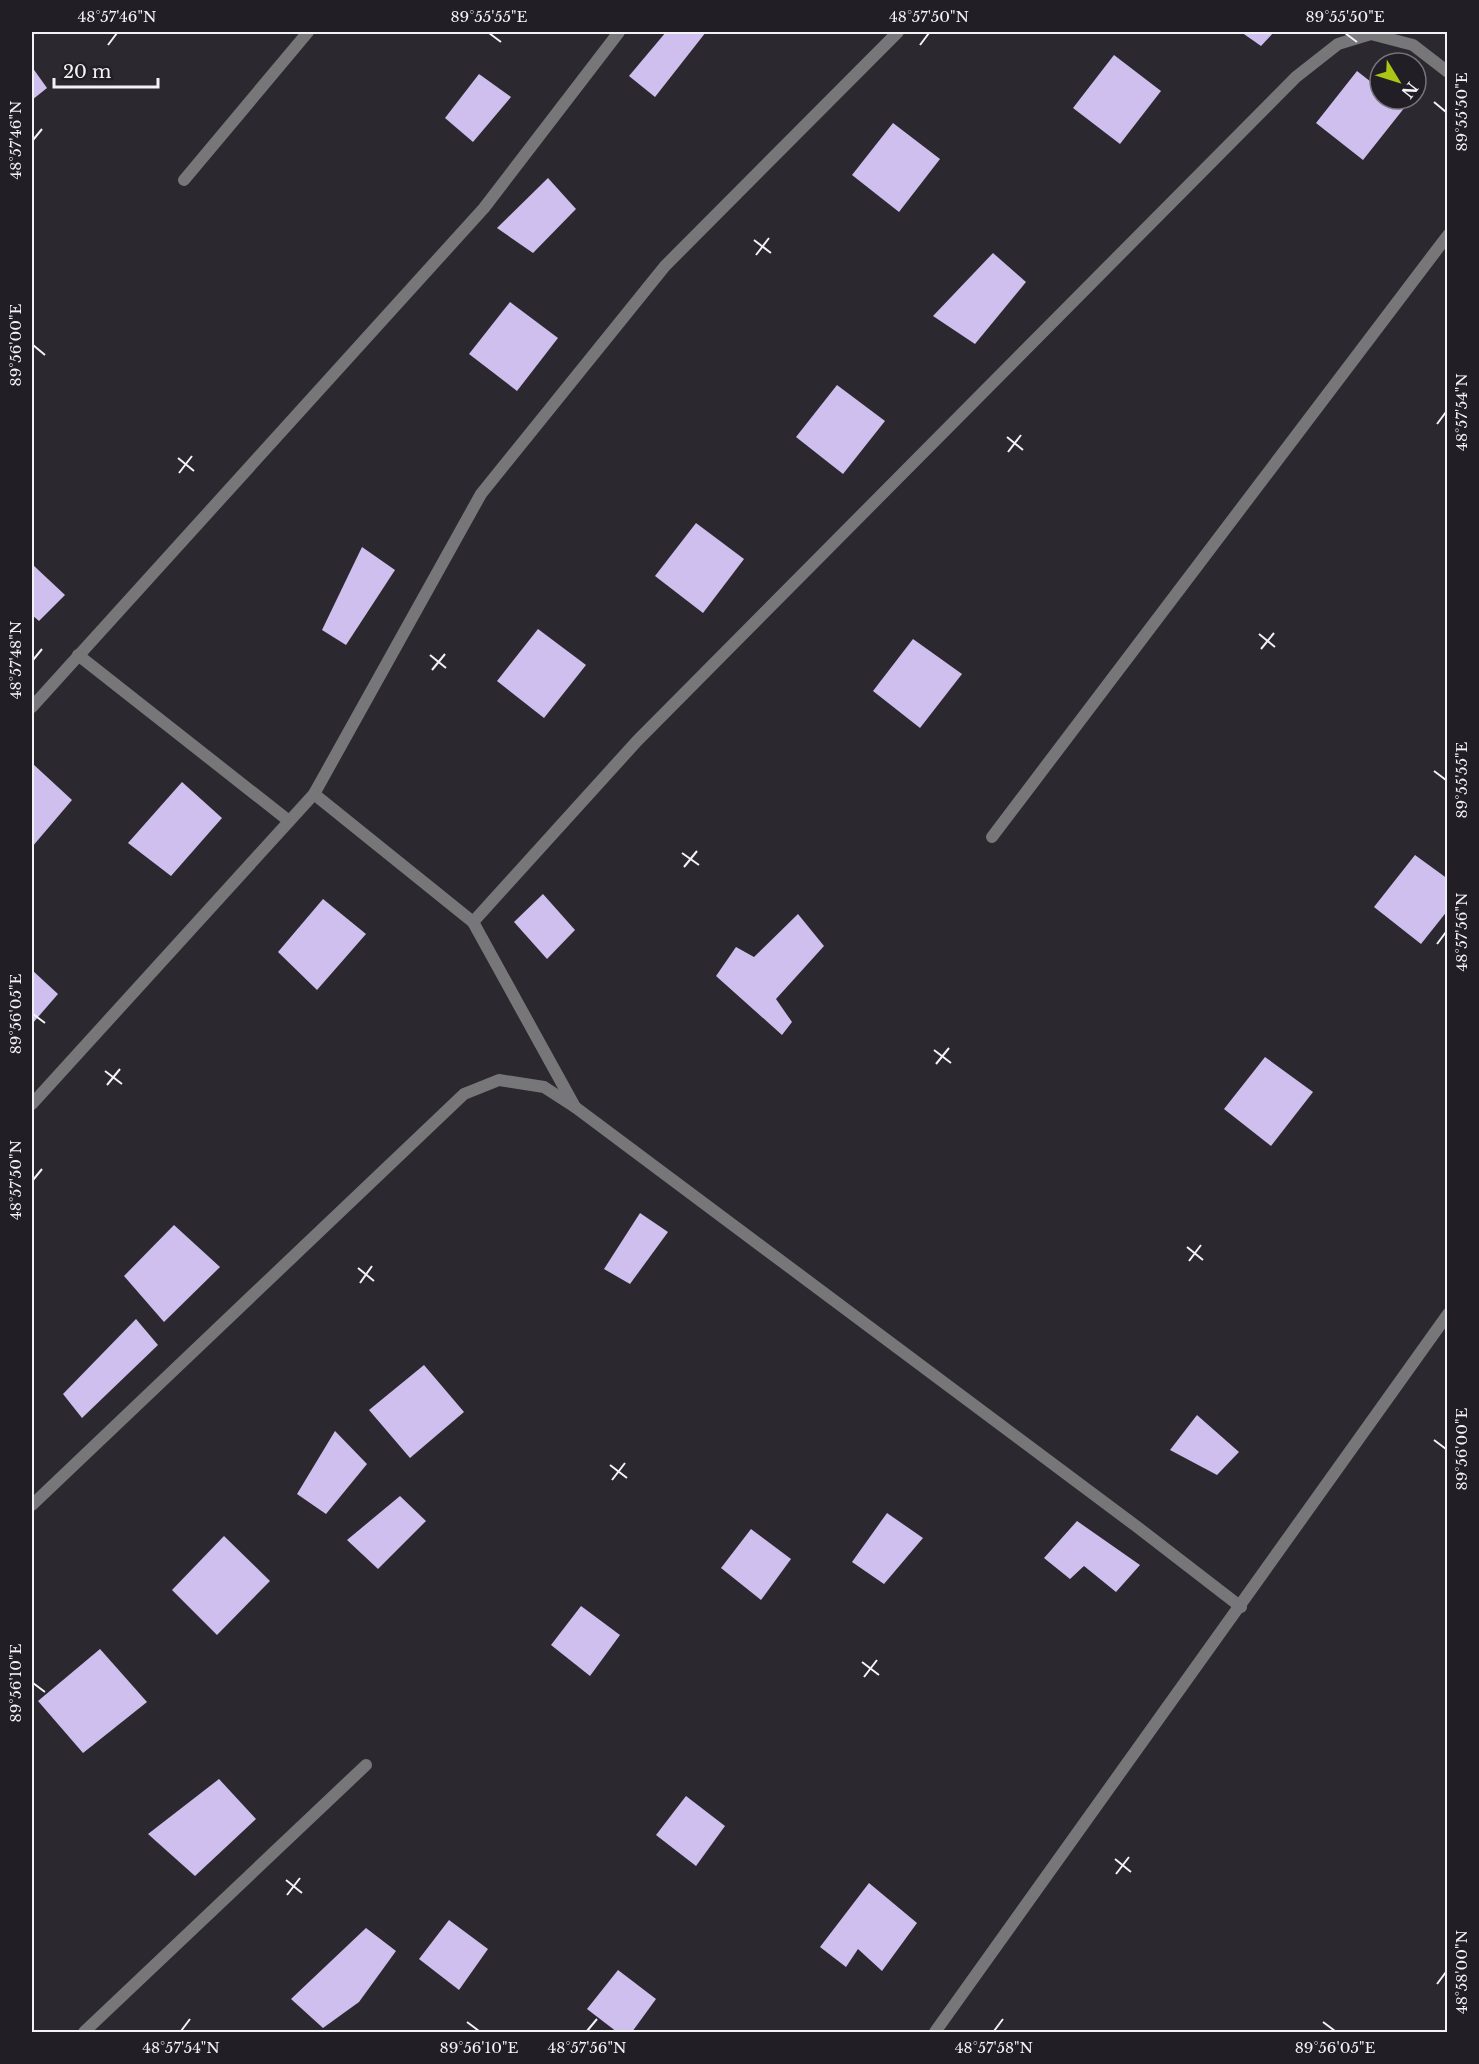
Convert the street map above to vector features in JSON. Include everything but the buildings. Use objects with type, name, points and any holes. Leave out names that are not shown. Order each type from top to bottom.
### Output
[{"type":"street","points":[[184,180],[308,32]]},
{"type":"street","points":[[32,707],[484,208],[619,32]]},
{"type":"street","points":[[32,1104],[314,794],[481,494],[665,266],[898,32]]},
{"type":"street","points":[[473,922],[637,741],[1296,77],[1338,44],[1371,34],[1413,45],[1448,72]]},
{"type":"street","points":[[992,837],[1448,235]]},
{"type":"street","points":[[78,655],[289,821]]},
{"type":"street","points":[[314,794],[473,922],[575,1107]]},
{"type":"street","points":[[32,1505],[464,1094],[499,1080],[543,1087],[575,1107],[1127,1519],[1241,1607]]},
{"type":"street","points":[[935,2032],[1241,1607],[1448,1314]]},
{"type":"street","points":[[84,2032],[366,1765]]}]
